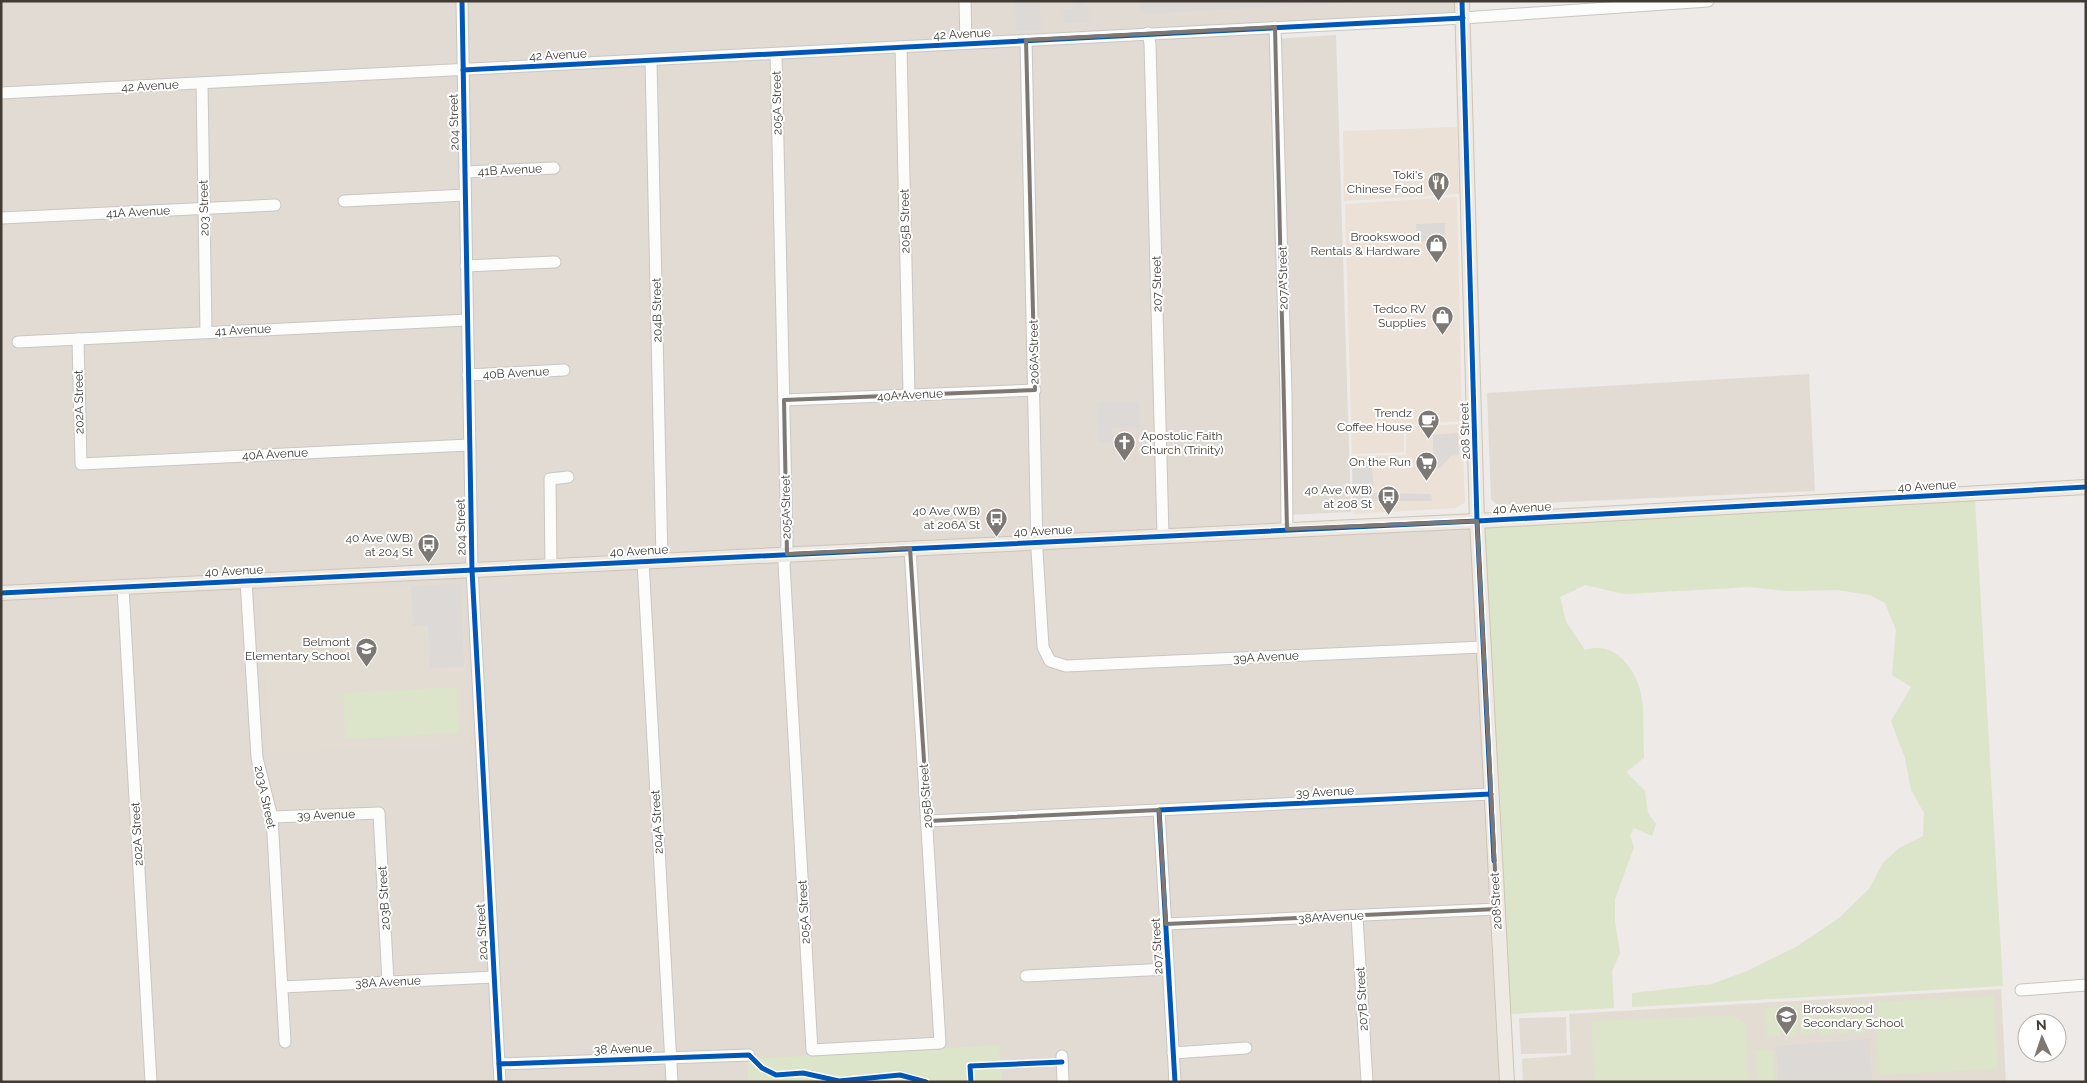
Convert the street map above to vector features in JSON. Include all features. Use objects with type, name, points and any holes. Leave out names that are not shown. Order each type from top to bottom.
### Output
[{"type":"main road","name":"208 Street","points":[[1462,1],[1482,647],[1507,1082]]},
{"type":"main road","name":"40 Avenue","points":[[1,593],[1477,521],[2086,487]]},
{"type":"street","name":"204 Street","points":[[462,1],[472,570],[500,1082]]},
{"type":"street","points":[[965,1],[966,43]]},
{"type":"street","name":"42 Avenue","points":[[1,93],[1463,18],[1708,1]]},
{"type":"street","name":"207A Street","points":[[1275,27],[1284,336],[1287,529]]},
{"type":"street","name":"207 Street","points":[[1148,33],[1151,63],[1162,535]]},
{"type":"street","name":"206A Street","points":[[1026,40],[1038,542],[1043,647],[1050,661]]},
{"type":"street","name":"205B Street","points":[[901,47],[909,395]]},
{"type":"street","name":"205A Street","points":[[776,54],[787,554],[784,564],[812,1050],[940,1043]]},
{"type":"street","name":"204B Street","points":[[651,60],[662,560]]},
{"type":"street","name":"203 Street","points":[[202,83],[206,332]]},
{"type":"street","name":"41B Avenue","points":[[465,172],[554,168]]},
{"type":"street","points":[[344,201],[465,195]]},
{"type":"street","name":"41A Avenue","points":[[1,218],[275,205]]},
{"type":"street","points":[[466,266],[555,262]]},
{"type":"street","name":"41 Avenue","points":[[18,342],[468,320]]},
{"type":"street","name":"202A Street","points":[[78,339],[81,464]]},
{"type":"street","name":"40B Avenue","points":[[468,375],[564,370]]},
{"type":"street","name":"40A Avenue","points":[[784,400],[1035,390]]},
{"type":"street","name":"40A Avenue","points":[[81,464],[469,445]]},
{"type":"street","points":[[551,566],[550,479],[568,477]]},
{"type":"street","name":"205B Street","points":[[910,548],[928,820],[940,1043]]},
{"type":"street","name":"204A Street","points":[[642,561],[672,1082]]},
{"type":"street","name":"203A Street","points":[[246,581],[257,758],[272,816],[285,1042]]},
{"type":"street","name":"202A Street","points":[[123,587],[151,1082]]},
{"type":"street","name":"39A Avenue","points":[[1050,661],[1066,666],[1482,647]]},
{"type":"street","name":"39 Avenue","points":[[928,820],[1491,794]]},
{"type":"street","name":"207 Street","points":[[1159,810],[1175,1082]]},
{"type":"street","name":"39 Avenue","points":[[272,816],[379,813]]},
{"type":"street","name":"203B Street","points":[[379,813],[388,982]]},
{"type":"street","name":"38A Avenue","points":[[1166,924],[1497,909]]},
{"type":"street","name":"207B Street","points":[[1357,916],[1367,1082]]},
{"type":"street","points":[[1026,976],[1168,969]]},
{"type":"street","name":"38A Avenue","points":[[282,987],[494,977]]},
{"type":"street","points":[[2021,990],[2086,985]]},
{"type":"street","points":[[1173,1053],[1246,1048]]},
{"type":"street","name":"38 Avenue","points":[[499,1064],[749,1055]]},
{"type":"street","points":[[1062,1056],[1063,1082]]},
{"type":"highlighted area","points":[[1275,27],[1287,529],[1477,521],[1497,909],[1166,924],[1159,810],[928,821],[910,548],[787,554],[784,400],[1035,390],[1026,40]]},
{"type":"shaded area","points":[[1,1],[1463,1],[1463,18],[1275,28],[1275,39],[1336,35],[1351,512],[1287,515],[1287,529],[1477,521],[1509,1082],[1,1082]]},
{"type":"shaded area","points":[[1040,1],[1041,30],[1016,31],[1015,2]]},
{"type":"shaded area","points":[[1140,1],[1378,1],[1141,14]]},
{"type":"shaded area","points":[[1084,3],[1084,6],[1088,6],[1089,22],[1064,23],[1063,10],[1073,9],[1073,4]]},
{"type":"shaded area","points":[[1457,127],[1459,194],[1344,201],[1343,131]]},
{"type":"shaded area","points":[[1457,197],[1462,421],[1404,425],[1404,452],[1352,454],[1345,204]]},
{"type":"shaded area","points":[[1445,223],[1445,241],[1417,242],[1416,224]]},
{"type":"shaded area","points":[[1809,374],[1815,491],[1497,505],[1491,499],[1487,393]]},
{"type":"shaded area","points":[[1139,402],[1140,427],[1112,428],[1112,443],[1098,443],[1097,403]]},
{"type":"shaded area","points":[[1462,424],[1465,502],[1456,508],[1353,514],[1352,456],[1406,455],[1406,427]]},
{"type":"shaded area","points":[[1458,433],[1459,455],[1451,456],[1440,468],[1433,468],[1433,435]]},
{"type":"shaded area","points":[[1401,457],[1401,461],[1378,462],[1372,467],[1374,493],[1431,494],[1432,501],[1359,501],[1359,509],[1353,509],[1352,458]]},
{"type":"shaded area","points":[[461,584],[464,667],[430,668],[428,626],[413,626],[411,586]]},
{"type":"shaded area","name":"Belmont Elementary School","points":[[463,584],[470,744],[269,753],[261,593]]},
{"type":"shaded area","name":"Brookswood Secondary School","points":[[2001,989],[2006,1082],[1523,1082],[1522,1059],[1571,1055],[1569,1014]]},
{"type":"shaded area","points":[[1566,1017],[1567,1053],[1521,1054],[1519,1018]]},
{"type":"shaded area","points":[[1869,1039],[1871,1082],[1778,1082],[1776,1046]]},
{"type":"green space","points":[[1975,500],[2003,986],[1632,1007],[1632,993],[1712,984],[1747,971],[1796,947],[1839,918],[1869,889],[1883,863],[1899,848],[1923,836],[1924,813],[1911,790],[1905,758],[1891,721],[1911,687],[1892,675],[1896,630],[1885,603],[1870,595],[1837,590],[1788,591],[1750,587],[1624,594],[1585,585],[1560,597],[1566,622],[1585,650],[1600,648],[1613,652],[1630,668],[1637,680],[1643,705],[1644,758],[1626,772],[1645,791],[1648,813],[1656,824],[1652,836],[1634,828],[1630,835],[1634,847],[1615,899],[1615,922],[1620,953],[1612,971],[1614,1008],[1511,1014],[1482,525]]},
{"type":"green space","points":[[457,687],[459,733],[345,739],[343,693]]},
{"type":"green space","points":[[1994,996],[1998,1069],[1879,1075],[1876,1002]]},
{"type":"green space","points":[[1866,1002],[1868,1032],[1854,1033],[1852,1003]]},
{"type":"green space","points":[[1849,1003],[1851,1033],[1837,1033],[1835,1004]]},
{"type":"green space","points":[[1813,1004],[1815,1034],[1801,1035],[1799,1005]]},
{"type":"green space","points":[[1797,1005],[1798,1035],[1784,1035],[1783,1006]]},
{"type":"green space","points":[[1818,1005],[1832,1005],[1834,1034],[1820,1035]]},
{"type":"green space","points":[[1779,1007],[1781,1036],[1767,1037],[1765,1008]]},
{"type":"green space","points":[[1734,1015],[1746,1023],[1749,1082],[1594,1082],[1591,1021]]},
{"type":"green space","points":[[999,1045],[1002,1082],[748,1082],[747,1059]]},
{"type":"green space","points":[[1773,1049],[1775,1082],[1757,1082],[1755,1050]]},
{"type":"cycle path","points":[[462,1],[472,570],[500,1082]]},
{"type":"cycle path","points":[[1462,1],[1477,521],[1494,861]]},
{"type":"cycle path","points":[[463,70],[1463,18]]},
{"type":"cycle path","points":[[1,593],[1477,521],[2086,487]]},
{"type":"cycle path","points":[[1175,1082],[1159,810],[1491,794]]},
{"type":"cycle path","points":[[499,1064],[749,1055],[762,1068],[776,1075],[803,1073],[839,1081],[900,1075],[926,1082]]},
{"type":"cycle path","points":[[971,1082],[970,1066],[1062,1062]]},
{"type":"place","name":"Toki's Chinese Food","points":[[1439,201]]},
{"type":"place","name":"Brookswood Rentals & Hardware","points":[[1436,263]]},
{"type":"place","name":"Tedco RV Supplies","points":[[1442,335]]},
{"type":"place","name":"Trendz Coffee House","points":[[1428,439]]},
{"type":"place","name":"Apostolic Faith Church (Trinity)","points":[[1125,462]]},
{"type":"place","name":"On the Run","points":[[1427,481]]},
{"type":"place","name":"40 Ave (WB) at 208 St","points":[[1388,516]]},
{"type":"place","name":"40 Ave (WB) at 206A St","points":[[996,537]]},
{"type":"place","name":"40 Ave (WB) at 204 St","points":[[429,564]]},
{"type":"place","name":"Belmont Elementary School","points":[[366,668]]},
{"type":"place","name":"Brookswood Secondary School","points":[[1787,1035]]}]
